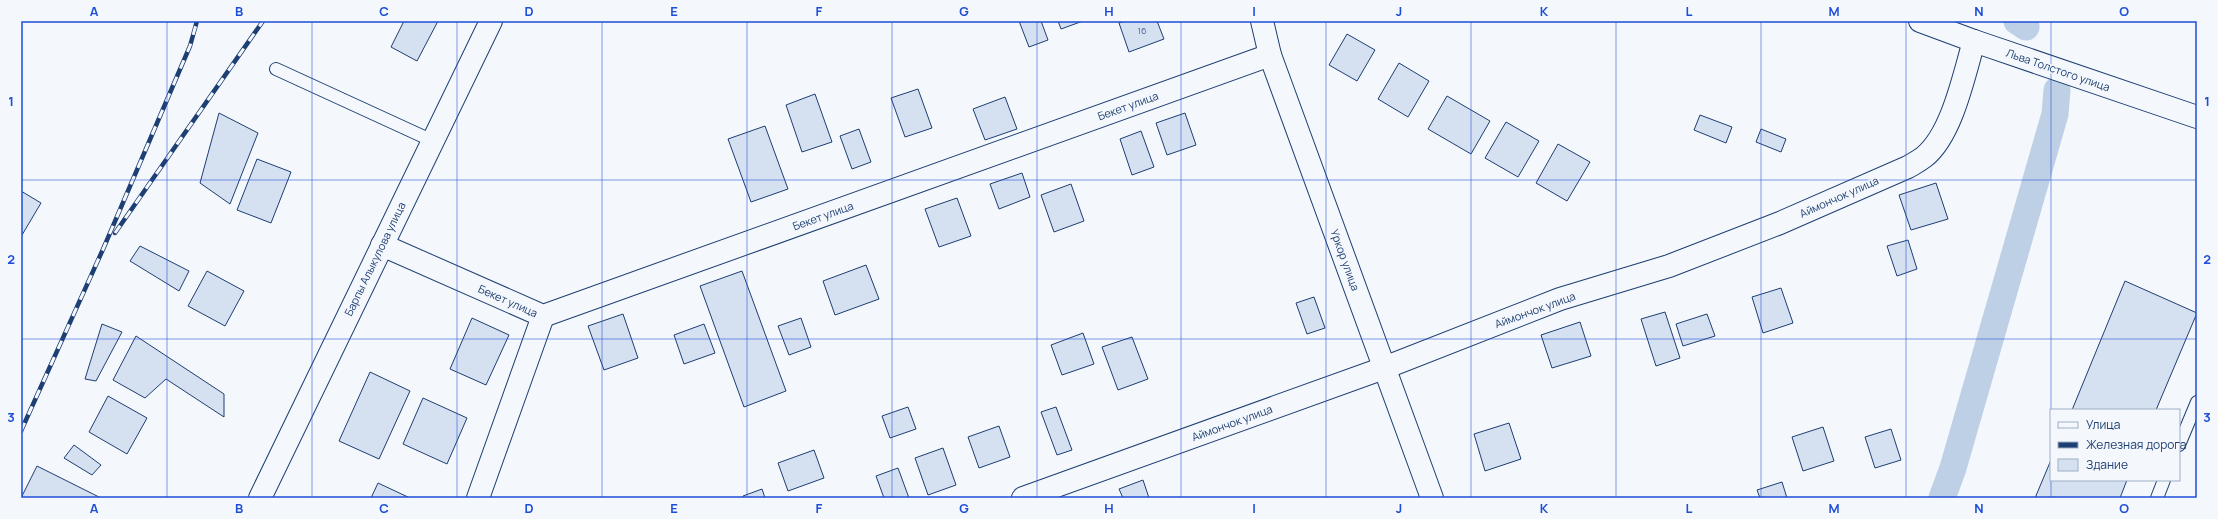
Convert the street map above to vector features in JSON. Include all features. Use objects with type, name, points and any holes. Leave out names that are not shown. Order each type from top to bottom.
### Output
[{"type":"street","name":"Барпы Алыкулова улица","points":[[260,498],[491,21]]},
{"type":"street","name":"Уркор улица","points":[[1262,21],[1270,55],[1432,498]]},
{"type":"street","name":"Льва Толстого улица","points":[[1920,21],[1974,41],[2197,117]]},
{"type":"street","name":"Аймончок улица","points":[[1023,498],[1384,368],[1560,299],[1669,266],[1780,223],[1908,167],[1924,157],[1938,141],[1948,121],[1974,41]]},
{"type":"street","name":"Бекет улица","points":[[382,244],[543,316],[1270,55]]},
{"type":"street","points":[[478,498],[543,316]]},
{"type":"lane","points":[[276,69],[433,141]]},
{"type":"lane","points":[[2180,443],[2197,402]]},
{"type":"lane","points":[[2157,498],[2164,481]]},
{"type":"building","points":[[404,21],[438,21],[417,61],[391,47]]},
{"type":"building","points":[[1019,21],[1041,21],[1048,40],[1029,47]]},
{"type":"building","points":[[1058,21],[1083,21],[1061,29]]},
{"type":"building","points":[[1124,21],[1157,21],[1164,39],[1129,52],[1119,23]]},
{"type":"building","points":[[1347,34],[1375,50],[1357,81],[1329,65]]},
{"type":"building","points":[[1399,63],[1429,81],[1408,117],[1378,99]]},
{"type":"building","points":[[918,89],[932,128],[905,137],[891,98]]},
{"type":"building","points":[[815,94],[832,142],[802,152],[786,105]]},
{"type":"building","points":[[1447,96],[1490,121],[1471,154],[1428,129]]},
{"type":"building","points":[[1005,97],[1017,129],[985,140],[973,109]]},
{"type":"building","points":[[219,113],[258,133],[230,204],[200,183]]},
{"type":"building","points":[[1185,113],[1196,145],[1167,155],[1156,123]]},
{"type":"building","points":[[1700,115],[1732,127],[1726,143],[1694,130]]},
{"type":"building","points":[[1506,122],[1539,141],[1518,177],[1485,158]]},
{"type":"building","points":[[765,126],[788,189],[751,202],[728,139]]},
{"type":"building","points":[[859,129],[871,162],[852,169],[840,136]]},
{"type":"building","points":[[1761,129],[1786,139],[1781,152],[1756,142]]},
{"type":"building","points":[[1141,131],[1154,167],[1132,175],[1120,139]]},
{"type":"building","points":[[1558,144],[1590,162],[1567,201],[1536,183]]},
{"type":"building","points":[[257,159],[291,172],[271,223],[237,210]]},
{"type":"building","points":[[1022,173],[1030,197],[999,209],[990,184]]},
{"type":"building","points":[[1936,183],[1948,219],[1911,230],[1899,195]]},
{"type":"building","points":[[1071,184],[1084,221],[1054,232],[1041,195]]},
{"type":"building","points":[[21,191],[41,203],[22,235],[21,234]]},
{"type":"building","points":[[957,198],[971,236],[939,247],[925,209]]},
{"type":"building","points":[[1908,240],[1917,269],[1897,276],[1887,246]]},
{"type":"building","points":[[140,246],[189,271],[179,291],[130,261]]},
{"type":"building","points":[[866,265],[879,299],[835,315],[823,281]]},
{"type":"building","points":[[207,271],[244,291],[225,326],[188,306]]},
{"type":"building","points":[[742,271],[786,391],[744,407],[700,286]]},
{"type":"building","points":[[2125,281],[2197,313],[2156,409],[2072,409]]},
{"type":"building","points":[[1781,288],[1793,323],[1763,333],[1752,297]]},
{"type":"building","points":[[1314,297],[1325,328],[1307,334],[1296,303]]},
{"type":"building","points":[[1665,312],[1680,358],[1656,366],[1641,319]]},
{"type":"building","points":[[623,314],[638,358],[604,370],[588,326]]},
{"type":"building","points":[[1707,314],[1715,336],[1683,346],[1676,324]]},
{"type":"building","points":[[472,318],[509,335],[486,385],[450,369]]},
{"type":"building","points":[[801,318],[811,347],[789,355],[778,326]]},
{"type":"building","points":[[1580,322],[1591,356],[1552,368],[1541,335]]},
{"type":"building","points":[[102,324],[122,332],[96,381],[85,379]]},
{"type":"building","points":[[704,324],[715,353],[684,364],[674,335]]},
{"type":"building","points":[[1083,333],[1094,364],[1062,375],[1051,345]]},
{"type":"building","points":[[136,336],[224,394],[224,417],[166,379],[145,398],[113,380]]},
{"type":"building","points":[[1132,337],[1148,379],[1118,390],[1102,347]]},
{"type":"building","points":[[370,372],[410,391],[379,459],[339,441]]},
{"type":"building","points":[[108,396],[147,418],[127,454],[89,432]]},
{"type":"building","points":[[423,398],[467,418],[447,464],[403,444]]},
{"type":"building","points":[[908,407],[916,429],[890,438],[882,416]]},
{"type":"building","points":[[1056,407],[1072,450],[1057,455],[1041,412]]},
{"type":"building","points":[[1509,423],[1521,459],[1485,471],[1474,434]]},
{"type":"building","points":[[999,426],[1010,457],[979,468],[968,437]]},
{"type":"building","points":[[1823,427],[1834,461],[1803,471],[1792,437]]},
{"type":"building","points":[[1891,429],[1901,460],[1875,468],[1865,437]]},
{"type":"building","points":[[74,445],[101,465],[92,475],[64,458]]},
{"type":"building","points":[[943,448],[956,485],[928,495],[915,458]]},
{"type":"building","points":[[814,450],[824,478],[788,491],[778,463]]},
{"type":"building","points":[[2050,462],[2050,481],[2127,481],[2120,498],[2035,498]]},
{"type":"building","points":[[37,466],[101,498],[21,498]]},
{"type":"building","points":[[898,468],[909,498],[884,498],[876,476]]},
{"type":"building","points":[[1143,480],[1149,498],[1123,498],[1119,489]]},
{"type":"building","points":[[1782,482],[1787,498],[1760,498],[1757,490]]},
{"type":"building","points":[[378,483],[410,498],[371,498]]},
{"type":"building","points":[[762,489],[765,498],[743,498],[743,496]]},
{"type":"waterway","points":[[2017,21],[2026,27]]},
{"type":"waterway","points":[[1942,498],[1953,468],[2055,114],[2057,90]]},
{"type":"railway","points":[[21,431],[104,247],[190,46],[197,21]]},
{"type":"railway","points":[[115,233],[263,21]]}]
